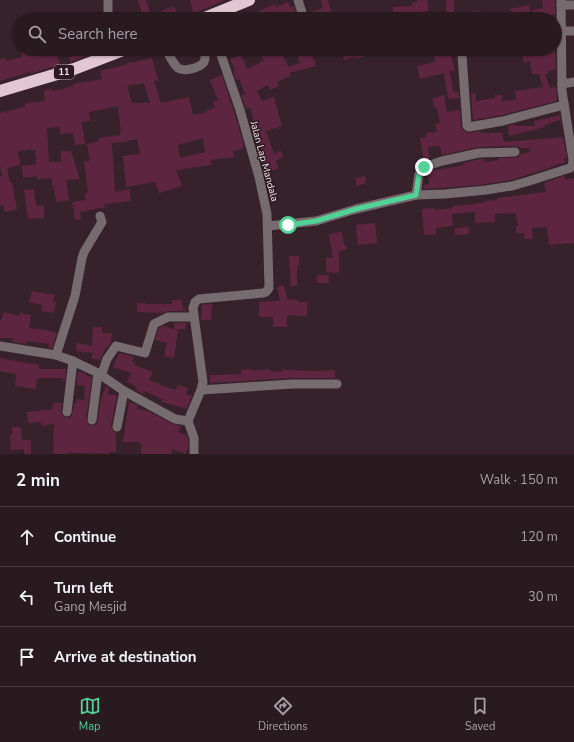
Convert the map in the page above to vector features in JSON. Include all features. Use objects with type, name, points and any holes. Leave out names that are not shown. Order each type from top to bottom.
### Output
[{"type":"highway","points":[[220,12],[249,0]]},
{"type":"highway","name":"11","points":[[0,91],[74,69],[102,56]]},
{"type":"street","points":[[108,0],[108,12]]},
{"type":"street","points":[[298,0],[302,12]]},
{"type":"street","points":[[561,3],[574,5]]},
{"type":"street","points":[[562,31],[574,31]]},
{"type":"street","points":[[170,56],[178,69],[184,70],[201,64],[204,61],[205,56]]},
{"type":"street","name":"Jalan Lap Mandala","points":[[188,421],[203,382],[193,305],[199,299],[263,293],[268,290],[269,284],[267,214],[259,177],[240,110],[221,56]]},
{"type":"street","points":[[462,56],[468,127],[470,128],[564,105]]},
{"type":"street","points":[[268,226],[316,221],[356,209],[416,195],[445,194],[499,188],[526,182],[570,168],[573,160],[564,105],[561,56]]},
{"type":"street","points":[[562,84],[574,82]]},
{"type":"street","points":[[416,195],[419,174],[424,167],[442,161],[479,153],[515,152]]},
{"type":"street","points":[[56,355],[75,296],[82,258],[102,222],[100,216]]},
{"type":"street","points":[[92,420],[100,375],[107,359],[116,346],[145,353],[154,324],[168,317],[194,316]]},
{"type":"street","points":[[0,346],[56,355],[73,361],[175,419],[188,421],[194,438],[194,454]]},
{"type":"street","points":[[67,412],[73,361]]},
{"type":"street","points":[[201,390],[292,384],[337,384]]},
{"type":"street","points":[[117,427],[124,391]]},
{"type":"building","points":[[138,0],[146,0],[150,12],[141,12]]},
{"type":"building","points":[[190,0],[226,0],[198,12],[190,12],[193,11]]},
{"type":"building","points":[[321,0],[328,0],[331,12],[311,12],[323,8]]},
{"type":"building","points":[[417,0],[427,0],[429,11],[393,12],[393,7],[413,6],[412,3],[417,2]]},
{"type":"building","points":[[446,0],[454,0],[454,12],[446,12]]},
{"type":"building","points":[[542,0],[555,0],[555,12],[532,12],[532,10],[543,8]]},
{"type":"building","points":[[288,2],[290,7],[294,6],[296,12],[256,12],[275,4],[276,7]]},
{"type":"building","points":[[529,5],[530,12],[511,12],[510,9]]},
{"type":"building","points":[[174,6],[176,12],[159,12]]},
{"type":"building","points":[[58,56],[60,64],[31,74],[30,72],[0,81],[0,59],[6,58],[7,61],[22,57]]},
{"type":"building","points":[[86,56],[70,62],[69,57]]},
{"type":"building","points":[[241,56],[247,69],[264,61],[262,56],[283,56],[288,67],[300,63],[298,56],[312,56],[316,66],[289,73],[291,76],[277,82],[279,86],[270,90],[268,85],[257,91],[262,101],[274,97],[282,126],[266,131],[274,154],[281,151],[284,157],[276,160],[278,169],[265,172],[261,157],[264,156],[250,107],[246,109],[241,95],[245,94],[239,79],[236,80],[233,71],[235,71],[230,59]]},
{"type":"building","points":[[343,56],[364,56],[355,59],[355,57],[344,60]]},
{"type":"building","points":[[434,56],[451,56],[455,70],[450,71],[453,92],[459,92],[459,98],[448,99],[444,73],[420,79],[417,66],[435,62]]},
{"type":"building","points":[[522,56],[555,56],[556,70],[547,71],[548,74],[545,74],[550,88],[556,87],[557,101],[502,115],[473,120],[471,94],[475,93],[476,101],[495,98],[495,95],[502,95],[502,101],[516,100],[515,91],[543,87],[539,74],[532,74],[530,61],[524,63]]},
{"type":"building","points":[[152,58],[158,80],[154,81],[161,103],[189,97],[193,115],[207,112],[206,110],[215,108],[213,102],[218,100],[210,80],[222,75],[243,142],[243,149],[233,151],[234,157],[210,160],[212,165],[176,170],[182,186],[159,193],[155,182],[126,187],[123,156],[140,154],[137,139],[126,142],[112,143],[115,192],[129,189],[131,201],[104,204],[105,207],[80,212],[81,219],[75,220],[72,202],[86,200],[84,194],[88,193],[84,161],[90,161],[87,144],[99,141],[99,138],[120,135],[121,132],[118,106],[89,112],[90,121],[81,122],[85,144],[75,145],[73,133],[60,134],[60,127],[47,128],[49,162],[61,162],[61,151],[71,151],[80,179],[66,180],[69,200],[56,202],[54,186],[52,186],[52,178],[37,179],[37,176],[23,178],[22,166],[36,164],[35,150],[31,151],[31,149],[17,152],[21,164],[7,169],[10,183],[12,182],[17,209],[5,212],[3,205],[0,206],[0,176],[2,176],[0,165],[0,113],[25,107],[25,103],[45,101],[44,90],[52,89],[52,91],[65,89],[74,86],[73,84],[102,79],[100,71]],"holes":[[[144,83],[150,103],[132,103],[127,86]],[[203,138],[205,152],[180,158],[178,145]]]},
{"type":"building","points":[[444,95],[447,112],[460,110],[461,126],[464,131],[470,133],[480,131],[481,133],[502,133],[504,142],[563,137],[567,158],[564,158],[565,163],[511,180],[480,185],[423,189],[424,185],[429,184],[428,172],[464,165],[463,163],[480,159],[484,159],[484,161],[487,162],[499,160],[499,158],[516,158],[521,154],[530,152],[529,148],[520,148],[515,146],[479,147],[442,155],[440,146],[428,147],[430,159],[424,161],[420,138],[427,137],[426,133],[437,132],[435,124],[440,123],[437,108],[435,109],[432,99]]},
{"type":"building","points":[[560,115],[562,131],[560,120],[545,125],[545,127],[509,136],[508,126],[515,124],[515,126],[535,126],[534,121]]},
{"type":"building","points":[[365,176],[366,183],[357,186],[355,178]]},
{"type":"building","points":[[564,176],[566,180],[574,178],[574,243],[549,245],[547,227],[532,228],[533,239],[525,239],[524,233],[516,233],[516,226],[518,226],[516,213],[495,214],[495,222],[475,223],[475,212],[452,214],[453,226],[436,228],[436,234],[424,235],[422,209],[434,208],[434,210],[453,208],[453,206],[485,203],[485,201],[497,200],[497,198],[546,192],[544,183]]},
{"type":"building","points":[[34,189],[36,206],[44,206],[44,218],[28,219],[24,190]]},
{"type":"building","points":[[375,223],[377,243],[358,245],[356,225]]},
{"type":"building","points":[[469,227],[469,234],[455,235],[455,228]]},
{"type":"building","points":[[342,232],[344,245],[346,245],[347,250],[339,251],[339,273],[326,272],[326,257],[333,258],[329,234]]},
{"type":"building","points":[[289,256],[299,256],[299,266],[297,266],[297,286],[291,286]]},
{"type":"building","points":[[317,275],[329,275],[329,283],[317,283]]},
{"type":"building","points":[[284,285],[287,299],[298,300],[298,302],[307,302],[307,316],[287,315],[287,327],[273,327],[273,317],[259,317],[259,302],[280,301],[277,287]]},
{"type":"building","points":[[32,291],[55,295],[53,301],[56,302],[54,313],[41,311],[42,305],[29,302]]},
{"type":"building","points":[[172,300],[182,300],[183,310],[186,309],[186,311],[168,311],[163,313],[137,312],[137,303],[172,304]]},
{"type":"building","points":[[212,304],[211,320],[201,320],[202,305]]},
{"type":"building","points":[[4,312],[19,316],[20,313],[31,315],[29,328],[57,333],[52,348],[48,348],[49,344],[27,341],[26,344],[12,342],[13,338],[0,338],[0,320]]},
{"type":"building","points":[[174,323],[186,323],[185,329],[174,329]]},
{"type":"building","points":[[163,326],[178,330],[174,358],[164,356],[167,343],[155,340],[159,328]]},
{"type":"building","points":[[93,327],[102,327],[102,333],[112,333],[111,342],[109,346],[107,346],[100,360],[91,358],[93,353],[76,351],[77,343],[92,346]]},
{"type":"building","points":[[119,353],[134,357],[132,362],[135,362],[134,365],[153,372],[149,380],[176,390],[178,385],[188,388],[186,394],[192,396],[187,409],[162,402],[162,399],[144,391],[143,394],[136,390],[137,387],[127,382],[131,373],[113,367]]},
{"type":"building","points":[[0,358],[39,365],[39,369],[66,369],[65,381],[62,380],[62,378],[37,378],[36,389],[15,386],[16,374],[0,371]]},
{"type":"building","points":[[252,369],[252,371],[270,369],[270,371],[282,372],[282,370],[335,370],[335,378],[292,378],[210,383],[210,375],[241,374],[241,370]]},
{"type":"building","points":[[78,372],[92,377],[86,419],[89,425],[94,426],[97,423],[101,399],[106,386],[109,388],[108,395],[117,395],[111,426],[113,431],[116,433],[116,452],[109,452],[109,454],[53,454],[54,424],[42,426],[41,422],[28,423],[27,412],[53,409],[53,403],[62,403],[61,412],[64,417],[69,418],[72,416],[74,403],[76,403],[77,399],[84,400],[85,386],[76,385]]},
{"type":"building","points":[[129,402],[138,405],[137,409],[148,411],[172,424],[181,426],[178,432],[187,435],[188,439],[188,448],[185,454],[172,449],[171,454],[141,454],[141,443],[123,442]]},
{"type":"building","points":[[12,427],[21,427],[22,440],[31,440],[31,454],[24,454],[24,449],[11,450],[10,434],[13,434]]},
{"type":"route","points":[[288,225],[316,221],[342,212],[416,195],[417,181],[419,174],[424,167]]}]
